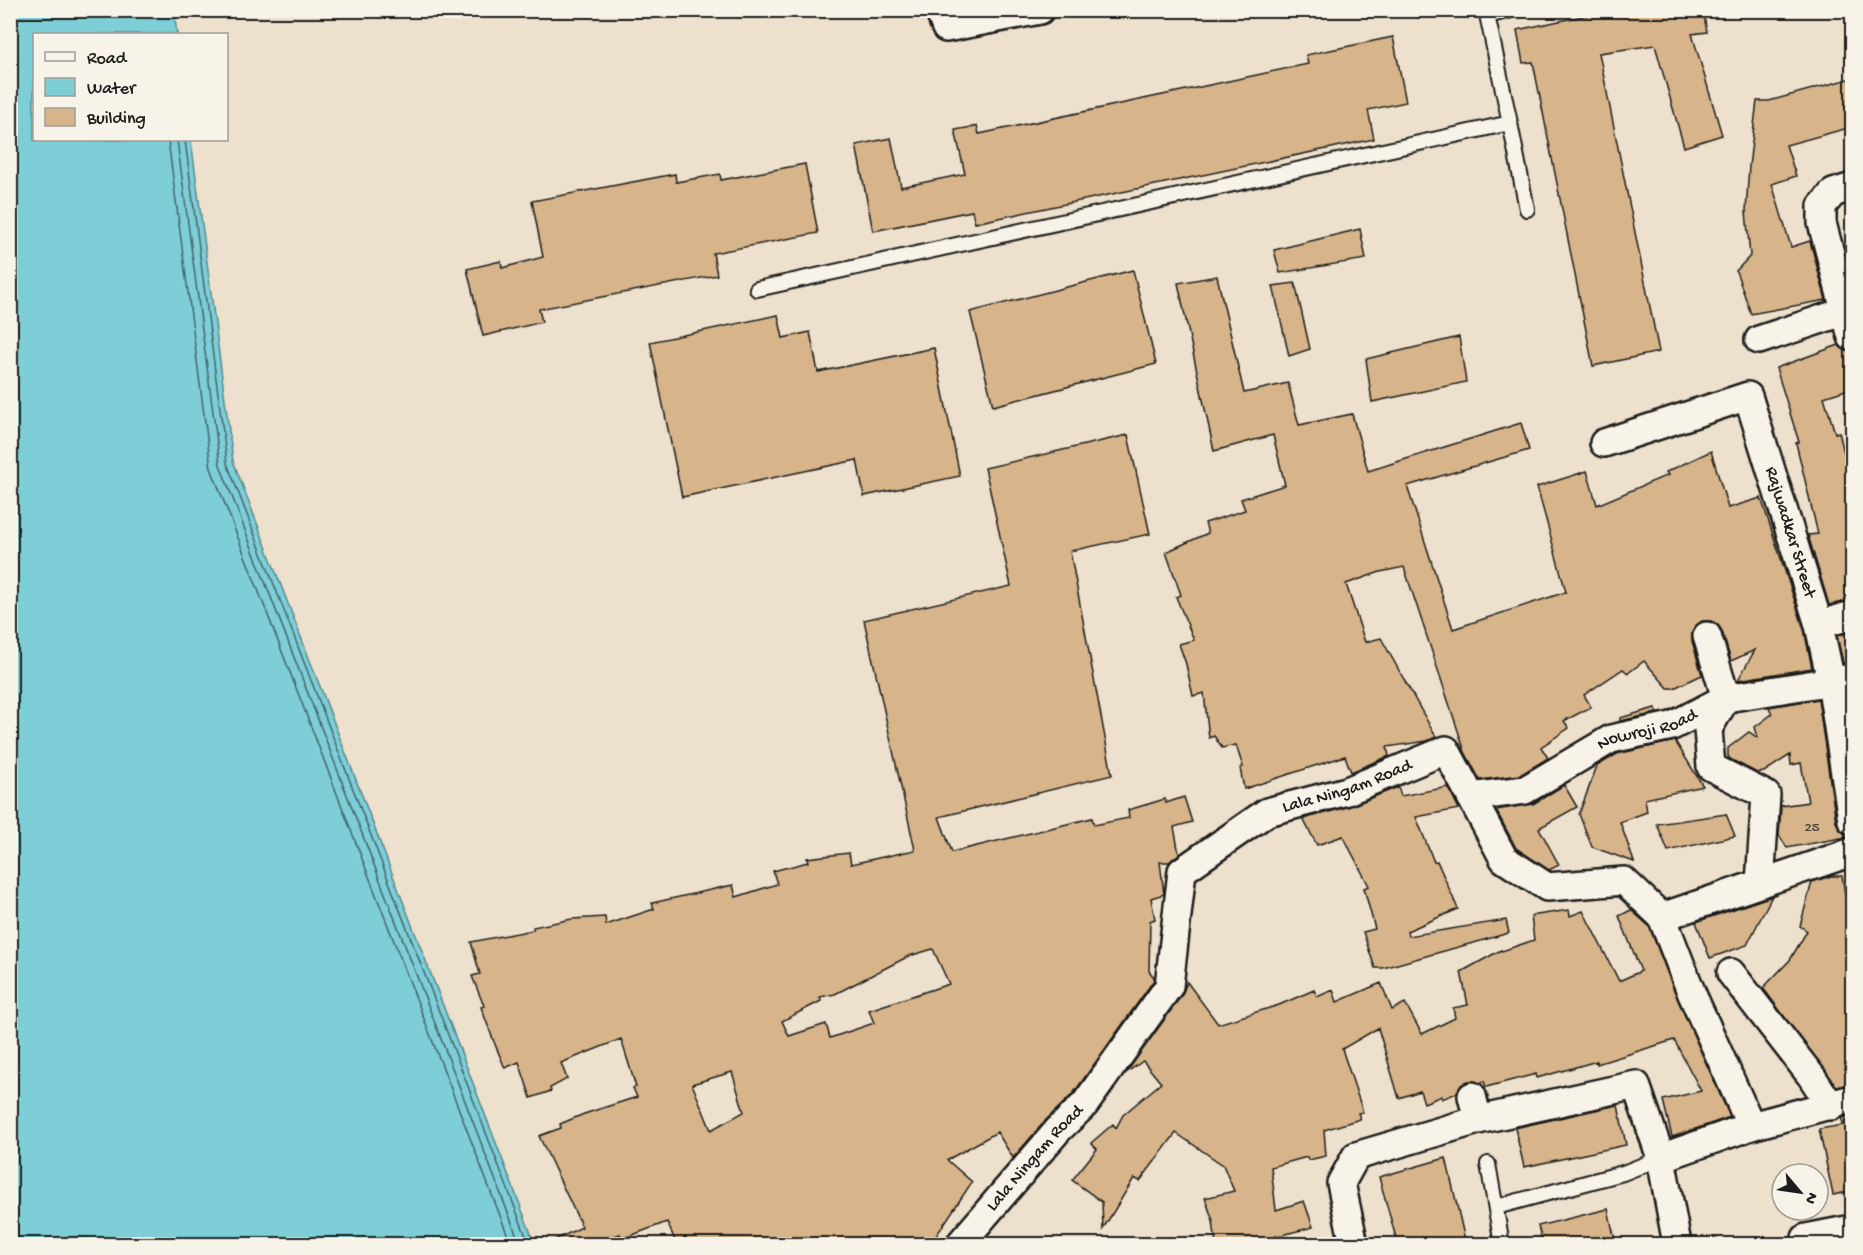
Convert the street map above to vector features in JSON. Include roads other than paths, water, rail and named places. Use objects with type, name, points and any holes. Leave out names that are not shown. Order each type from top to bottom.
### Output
[{"type":"street","points":[[943,19],[1040,10]]},
{"type":"street","points":[[1759,340],[1850,319],[1822,223],[1822,206],[1833,193],[1852,187]]},
{"type":"street","name":"Rajwadkar Street","points":[[1604,443],[1748,396],[1819,626],[1842,679],[1852,820]]},
{"type":"street","points":[[1819,626],[1852,615]]},
{"type":"street","points":[[1707,636],[1726,698],[1708,729],[1712,767],[1766,795],[1760,883]]},
{"type":"street","name":"Nowroji Road","points":[[1471,796],[1525,790],[1611,739],[1672,726],[1726,698],[1842,679]]},
{"type":"street","name":"Lala Ningam Road","points":[[960,1245],[1058,1130],[1085,1104],[1169,986],[1182,871],[1267,812],[1347,791],[1446,750],[1504,859],[1546,887],[1624,881],[1662,917],[1692,994],[1751,1126]]},
{"type":"street","points":[[1662,917],[1852,852]]},
{"type":"street","points":[[1731,973],[1812,1077],[1842,1102]]},
{"type":"street","points":[[1354,1245],[1341,1184],[1356,1156],[1475,1108],[1636,1085],[1661,1158],[1677,1245]]},
{"type":"street","points":[[1661,1158],[1751,1126],[1842,1102]]},
{"type":"street","points":[[1808,1245],[1806,1238],[1852,1229]]},
{"type":"lane","points":[[1511,10],[1486,14],[1527,209]]},
{"type":"lane","points":[[757,289],[1510,123]]},
{"type":"lane","points":[[1496,1207],[1623,1173],[1661,1158]]},
{"type":"lane","points":[[1488,1164],[1502,1245]]},
{"type":"water","points":[[10,11],[174,11],[177,33],[33,33],[33,141],[191,141],[233,461],[535,1244],[11,1244]]}]
